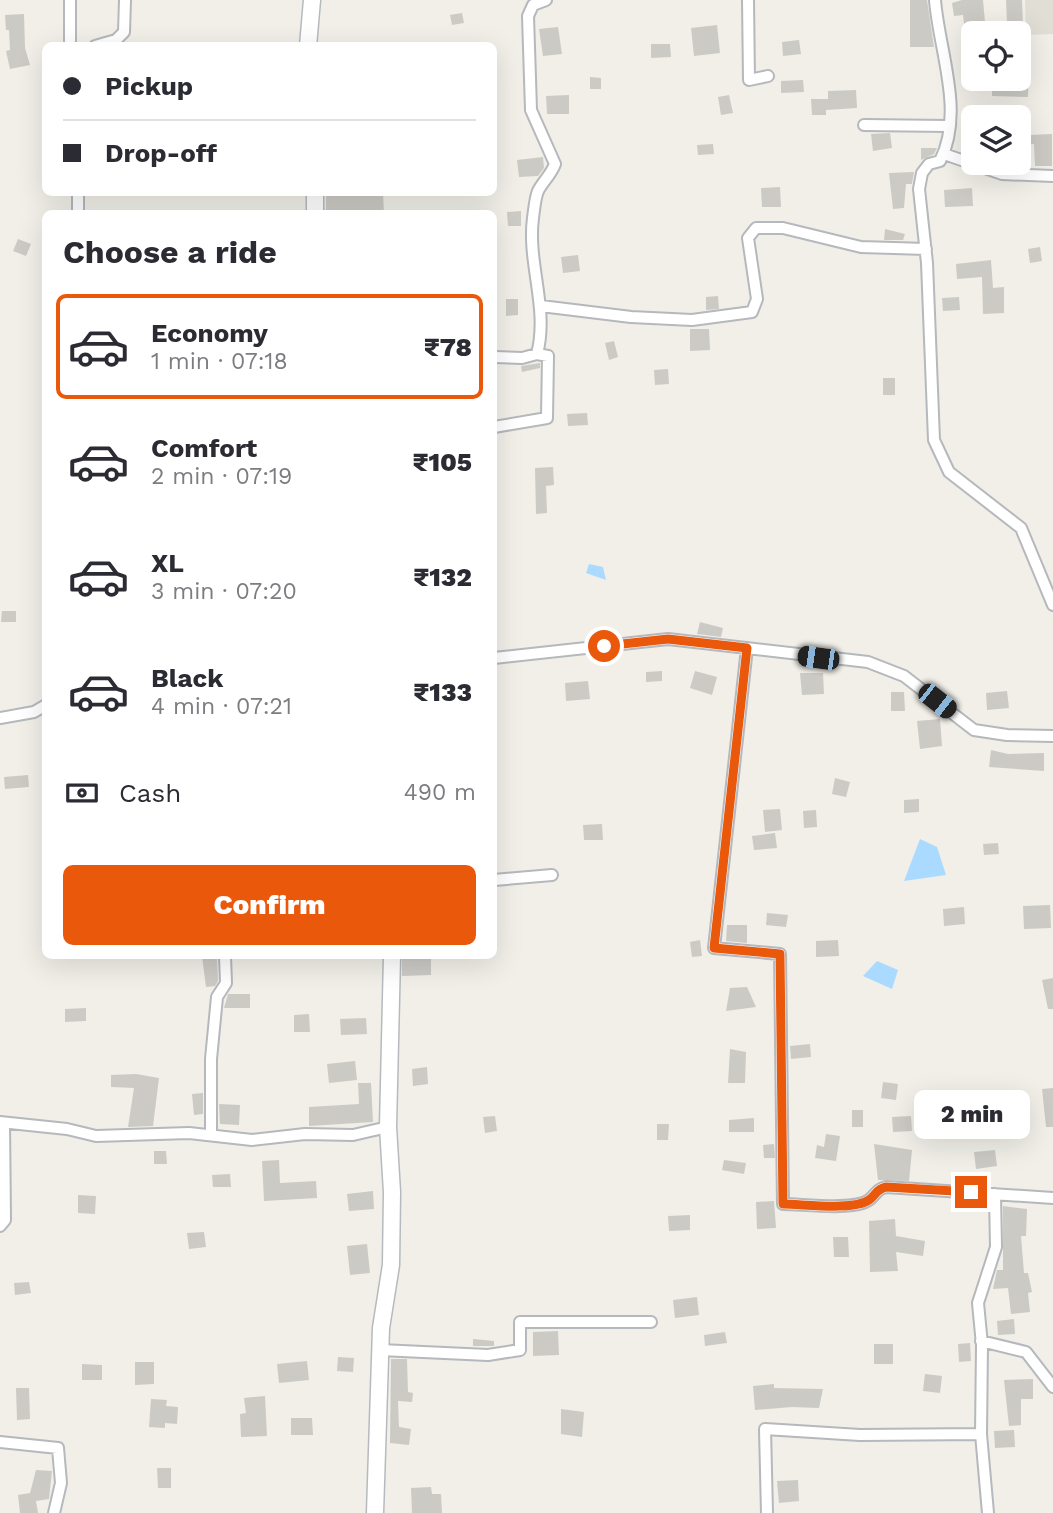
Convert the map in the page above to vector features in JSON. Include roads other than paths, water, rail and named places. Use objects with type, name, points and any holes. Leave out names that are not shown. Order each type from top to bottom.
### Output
[{"type":"main road","points":[[308,42],[312,0]]},
{"type":"main road","points":[[375,1513],[380,1350],[391,1265],[388,1127],[392,959]]},
{"type":"street","points":[[69,0],[70,42]]},
{"type":"street","points":[[109,42],[116,40],[124,32],[125,0]]},
{"type":"street","points":[[537,354],[541,306],[533,218],[538,192],[549,179],[555,164],[530,102],[528,16],[533,5],[546,0]]},
{"type":"street","points":[[748,0],[748,80],[768,76]]},
{"type":"street","points":[[935,0],[937,34],[949,85],[948,126],[944,154],[940,161],[929,164],[922,173],[919,189],[926,249],[931,412],[939,455],[949,472],[1021,528],[1053,605]]},
{"type":"street","points":[[864,125],[948,126]]},
{"type":"street","points":[[944,154],[1003,174],[1053,176]]},
{"type":"street","points":[[541,306],[631,317],[692,320],[752,312],[757,299],[748,237],[756,228],[783,228],[861,247],[926,249]]},
{"type":"street","points":[[497,357],[522,358],[537,354],[548,356],[547,418],[497,426]]},
{"type":"street","points":[[497,658],[668,639],[868,662],[904,676],[974,730],[1007,735],[1053,736]]},
{"type":"street","points":[[747,648],[714,948],[780,954],[783,1204],[846,1205],[868,1200],[877,1189],[886,1187],[1053,1198]]},
{"type":"street","points":[[0,718],[34,712],[42,707]]},
{"type":"street","points":[[497,880],[552,875]]},
{"type":"street","points":[[211,1135],[211,1059],[217,997],[226,983],[225,959]]},
{"type":"street","points":[[0,1226],[5,1220],[2,1122],[67,1129],[96,1136],[189,1133],[252,1140],[305,1134],[353,1135],[388,1127]]},
{"type":"street","points":[[988,1513],[981,1434],[981,1341],[978,1303],[996,1247],[995,1194]]},
{"type":"street","points":[[380,1350],[488,1355],[520,1350],[520,1322],[651,1322]]},
{"type":"street","points":[[981,1341],[1026,1352],[1053,1387]]},
{"type":"street","points":[[767,1513],[765,1429],[860,1435],[981,1434]]},
{"type":"street","points":[[0,1442],[58,1448],[61,1483],[54,1513]]},
{"type":"water","points":[[589,564],[603,567],[606,580],[586,573]]},
{"type":"water","points":[[920,839],[937,847],[946,875],[904,881]]},
{"type":"water","points":[[877,961],[898,970],[892,989],[863,976]]}]
